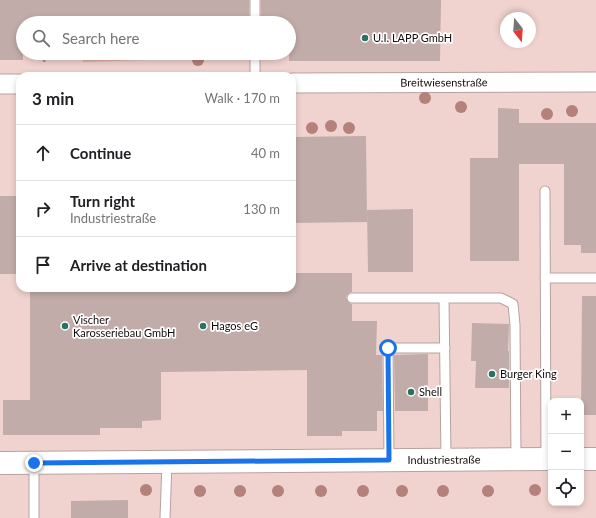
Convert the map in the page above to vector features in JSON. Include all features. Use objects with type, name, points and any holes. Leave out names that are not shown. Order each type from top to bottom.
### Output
[{"type":"street","name":"Breitwiesenstraße","points":[[296,83],[596,82]]},
{"type":"street","points":[[0,84],[16,84]]},
{"type":"street","name":"Industriestraße","points":[[0,463],[548,458]]},
{"type":"street","points":[[584,459],[596,459]]},
{"type":"lane","points":[[255,0],[255,16]]},
{"type":"lane","points":[[255,60],[255,72]]},
{"type":"lane","points":[[545,191],[548,458]]},
{"type":"lane","points":[[545,278],[596,278]]},
{"type":"lane","points":[[352,298],[501,298],[513,304],[515,325],[516,459]]},
{"type":"lane","points":[[444,298],[446,460]]},
{"type":"lane","points":[[389,460],[388,348],[445,348]]},
{"type":"lane","points":[[165,518],[167,462]]},
{"type":"lane","points":[[34,463],[34,518]]},
{"type":"shaded area","points":[[0,0],[596,0],[596,518],[0,518]]},
{"type":"shaded area","points":[[83,60],[148,60],[83,62]]},
{"type":"building","points":[[0,0],[249,0],[249,16],[16,16],[16,60],[0,60]]},
{"type":"building","name":"U.I. LAPP GmbH","points":[[261,0],[441,0],[440,61],[289,61],[296,60],[296,16],[261,16]]},
{"type":"building","points":[[498,108],[519,109],[519,123],[596,123],[596,253],[581,253],[581,245],[564,245],[564,164],[519,164],[519,261],[470,261],[470,158],[498,158]]},
{"type":"building","points":[[366,136],[367,222],[296,223],[296,137]]},
{"type":"building","points":[[0,196],[16,196],[16,274],[0,274]]},
{"type":"building","points":[[413,209],[413,272],[368,272],[367,210]]},
{"type":"building","points":[[296,273],[352,273],[352,292],[347,295],[346,298],[349,303],[352,304],[352,321],[377,321],[376,355],[382,355],[383,411],[377,411],[377,431],[342,431],[342,436],[307,436],[307,370],[161,372],[161,420],[142,421],[142,428],[100,428],[100,435],[3,435],[3,400],[30,400],[30,292],[296,292]]},
{"type":"building","points":[[582,296],[596,296],[596,415],[584,415],[584,398],[581,398]]},
{"type":"building","points":[[472,323],[509,324],[509,388],[475,388],[476,361],[471,361]]},
{"type":"building","points":[[428,354],[428,411],[395,411],[394,355]]},
{"type":"building","points":[[128,500],[128,518],[71,518],[71,501]]},
{"type":"place","name":"U.I. LAPP GmbH","points":[[365,38]]},
{"type":"place","name":"Vischer Karosseriebau GmbH","points":[[65,326]]},
{"type":"place","name":"Hagos eG","points":[[203,326]]},
{"type":"place","name":"Burger King","points":[[492,374]]},
{"type":"place","name":"Shell","points":[[411,392]]},
{"type":"route","points":[[34,463],[389,460],[388,348]]}]
